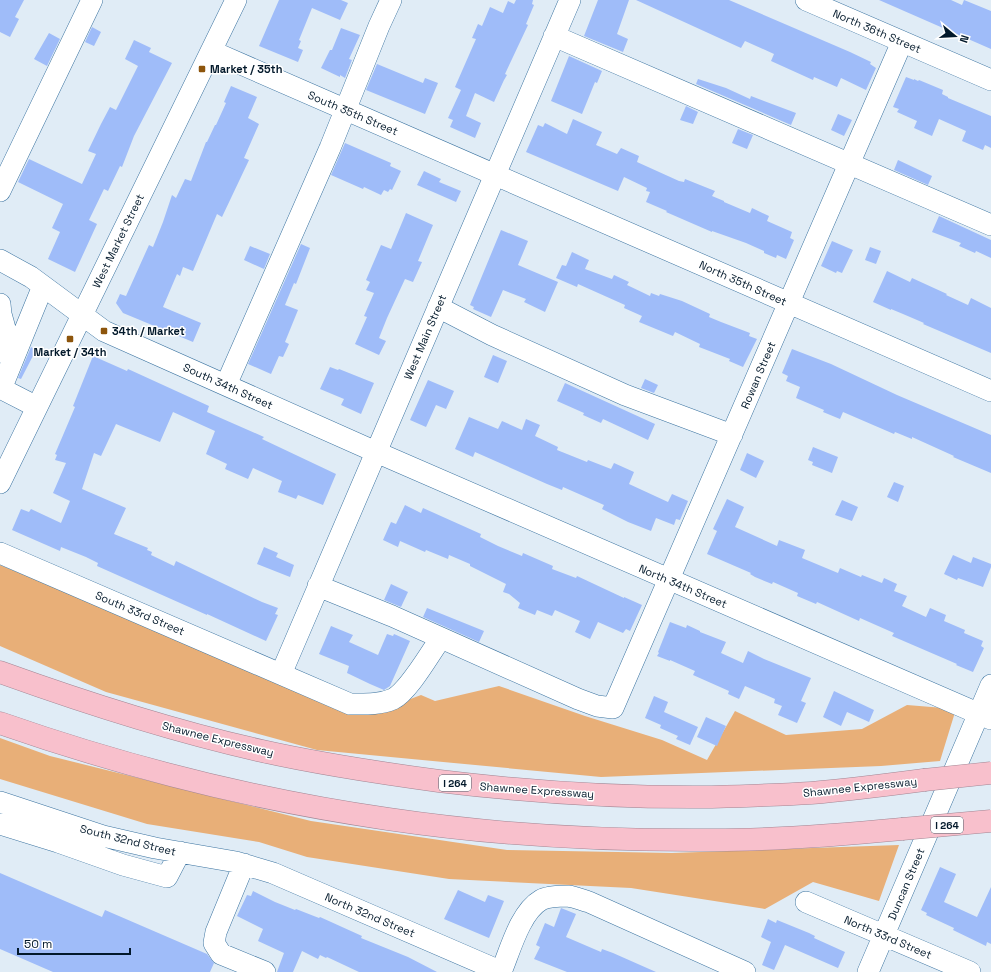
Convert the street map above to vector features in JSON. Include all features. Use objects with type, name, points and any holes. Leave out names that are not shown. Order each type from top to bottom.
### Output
[{"type":"highway","name":"Shawnee Expressway","points":[[0,672],[44,688],[178,730],[263,751],[365,770],[502,789],[546,793],[712,797],[811,793],[991,773]]},
{"type":"highway","name":"I 264","points":[[0,723],[75,748],[151,770],[240,792],[314,807],[389,819],[496,832],[613,839],[716,840],[819,837],[991,821]]},
{"type":"street","points":[[0,191],[92,0]]},
{"type":"street","name":"West Market Street","points":[[0,483],[236,0]]},
{"type":"street","points":[[226,385],[330,148],[344,109],[391,0]]},
{"type":"street","name":"West Main Street","points":[[281,674],[570,0]]},
{"type":"street","name":"North 36th Street","points":[[806,0],[991,80]]},
{"type":"street","points":[[554,36],[991,225]]},
{"type":"street","name":"Rowan Street","points":[[441,638],[578,699],[597,706],[613,708],[902,42]]},
{"type":"street","name":"South 35th Street","points":[[211,51],[495,175]]},
{"type":"street","name":"North 35th Street","points":[[495,175],[991,391]]},
{"type":"street","name":"South 34th Street","points":[[1,267],[31,277],[104,331],[376,452]]},
{"type":"street","points":[[37,407],[0,388],[43,286]]},
{"type":"street","points":[[438,307],[492,335],[625,395],[732,435]]},
{"type":"street","points":[[1,309],[27,326]]},
{"type":"street","points":[[0,352],[6,332],[1,309]]},
{"type":"street","name":"North 34th Street","points":[[376,452],[985,716]]},
{"type":"street","name":"South 33rd Street","points":[[0,552],[281,674]]},
{"type":"street","points":[[281,674],[350,704],[374,704],[393,698],[404,689],[441,638],[318,586]]},
{"type":"street","name":"Duncan Street","points":[[868,972],[985,716],[991,685]]},
{"type":"street","name":"South 32nd Street","points":[[0,802],[103,836],[155,848],[240,863]]},
{"type":"street","points":[[0,824],[58,842],[123,865],[167,877],[180,852]]},
{"type":"street","points":[[58,842],[70,825]]},
{"type":"street","points":[[240,863],[216,932],[214,943],[221,954],[265,972]]},
{"type":"street","name":"North 32nd Street","points":[[240,863],[273,874],[501,972]]},
{"type":"street","points":[[501,972],[514,939],[528,912],[541,900],[554,896],[568,896],[588,902],[745,972]]},
{"type":"street","name":"North 33rd Street","points":[[806,902],[970,972]]},
{"type":"shaded area","points":[[0,565],[357,711],[392,706],[421,695],[435,701],[499,686],[585,716],[662,740],[707,760],[735,711],[786,735],[862,729],[907,705],[956,709],[940,761],[881,766],[601,777],[317,750],[106,692],[0,646]]},
{"type":"shaded area","points":[[0,738],[50,756],[311,821],[507,850],[672,853],[899,845],[879,901],[813,882],[765,909],[631,888],[449,879],[307,857],[259,842],[147,824],[0,779]]},
{"type":"building","points":[[0,0],[24,0],[15,17],[19,19],[10,37],[0,32]]},
{"type":"building","points":[[279,0],[341,0],[348,3],[340,20],[312,8],[299,40],[301,41],[298,48],[303,50],[298,62],[259,46]]},
{"type":"building","points":[[516,0],[533,0],[532,4],[534,5],[526,24],[528,25],[505,74],[507,75],[494,102],[475,93],[466,116],[481,123],[475,138],[450,127],[453,120],[448,118],[461,90],[455,87],[476,39],[472,38],[478,24],[482,26],[490,7],[503,13],[508,1],[514,4]]},
{"type":"building","points":[[598,0],[629,0],[617,34],[628,39],[623,52],[584,36]]},
{"type":"building","points":[[636,0],[729,0],[850,52],[871,62],[870,64],[876,68],[866,90],[841,78],[837,87],[814,77],[813,80],[771,61],[774,54],[745,41],[741,48]]},
{"type":"building","points":[[879,0],[951,0],[962,5],[964,0],[991,11],[991,49]]},
{"type":"building","points":[[92,27],[101,32],[94,46],[85,42]]},
{"type":"building","points":[[341,28],[360,35],[349,59],[352,60],[345,78],[321,68],[330,50],[332,50]]},
{"type":"building","points":[[49,33],[60,39],[47,66],[34,59]]},
{"type":"building","points":[[134,40],[151,48],[149,52],[172,63],[134,136],[122,167],[120,166],[108,191],[104,189],[89,220],[97,224],[75,272],[48,259],[60,232],[52,228],[63,204],[18,182],[29,159],[82,184],[96,154],[88,151],[110,107],[116,110],[138,66],[125,59]]},
{"type":"building","points":[[569,56],[602,71],[597,83],[595,82],[582,114],[551,101]]},
{"type":"building","points":[[377,64],[423,83],[425,78],[438,83],[425,114],[366,90]]},
{"type":"building","points":[[906,77],[919,80],[943,90],[942,94],[948,98],[991,116],[991,148],[985,145],[983,150],[962,141],[966,131],[939,119],[932,136],[914,128],[917,121],[897,112],[899,109],[893,107]]},
{"type":"building","points":[[698,79],[726,88],[750,99],[751,96],[796,113],[791,125],[696,84]]},
{"type":"building","points":[[231,86],[257,97],[248,118],[259,124],[244,158],[249,160],[222,217],[217,214],[193,271],[183,267],[180,276],[177,274],[163,307],[201,323],[193,342],[123,313],[116,303],[120,294],[126,296],[149,245],[153,247],[172,195],[176,198],[185,179],[191,181],[206,142],[226,103],[224,102]]},
{"type":"building","points":[[686,106],[698,112],[693,124],[680,120]]},
{"type":"building","points":[[838,114],[852,120],[844,136],[831,130]]},
{"type":"building","points":[[573,119],[602,132],[596,145],[617,154],[621,148],[639,156],[637,162],[679,181],[684,182],[685,179],[715,191],[712,196],[724,202],[750,213],[752,208],[769,216],[767,221],[792,232],[790,238],[794,240],[786,259],[777,255],[776,258],[746,243],[712,232],[646,202],[650,192],[646,191],[647,188],[624,177],[618,191],[526,152],[538,125],[543,127],[545,123],[567,134]]},
{"type":"building","points":[[738,129],[753,135],[747,149],[732,143]]},
{"type":"building","points":[[345,143],[391,163],[390,166],[401,171],[392,190],[390,189],[388,192],[384,190],[381,195],[331,175]]},
{"type":"building","points":[[898,160],[932,176],[928,185],[894,170]]},
{"type":"building","points":[[424,171],[441,179],[439,182],[461,191],[456,202],[417,185]]},
{"type":"building","points":[[406,213],[433,225],[418,261],[422,262],[413,282],[405,279],[387,318],[379,338],[386,341],[379,355],[355,344],[367,317],[364,316],[374,293],[366,290],[370,282],[366,280],[381,245],[391,249]]},
{"type":"building","points":[[939,216],[991,240],[991,258],[976,251],[975,253],[959,246],[961,243],[932,232]]},
{"type":"building","points":[[501,230],[528,241],[518,265],[558,282],[545,312],[524,302],[526,299],[503,290],[491,317],[473,309],[474,307],[470,305]]},
{"type":"building","points":[[832,241],[853,250],[842,273],[837,271],[836,273],[821,266]]},
{"type":"building","points":[[301,244],[310,248],[296,284],[294,283],[285,305],[298,310],[285,342],[289,344],[283,357],[279,356],[271,374],[248,364]]},
{"type":"building","points":[[250,246],[270,254],[264,269],[244,260]]},
{"type":"building","points":[[870,247],[881,251],[876,264],[865,260]]},
{"type":"building","points":[[572,252],[589,260],[585,269],[612,279],[614,275],[629,282],[627,285],[650,296],[651,293],[659,296],[660,294],[682,301],[710,314],[709,317],[750,333],[749,336],[757,339],[743,367],[729,361],[730,359],[699,347],[700,344],[675,332],[673,336],[639,322],[642,316],[624,308],[625,305],[578,284],[577,287],[556,278],[562,265],[566,266]]},
{"type":"building","points":[[887,271],[910,282],[912,278],[968,305],[971,298],[991,308],[991,353],[873,302]]},
{"type":"building","points":[[31,347],[36,350],[21,379],[18,378]]},
{"type":"building","points":[[792,349],[831,364],[897,395],[991,435],[991,473],[912,437],[912,439],[895,432],[894,434],[843,412],[840,419],[823,412],[824,410],[796,398],[800,387],[786,381],[788,376],[782,373]]},
{"type":"building","points":[[493,355],[507,361],[498,383],[484,377]]},
{"type":"building","points":[[93,356],[127,371],[128,369],[209,406],[207,412],[264,437],[262,439],[336,474],[323,505],[298,495],[296,499],[278,492],[282,481],[253,468],[248,479],[225,469],[227,464],[206,454],[215,431],[173,412],[160,442],[116,424],[101,456],[94,453],[82,489],[126,508],[114,534],[148,548],[147,550],[152,552],[151,555],[174,566],[176,561],[262,602],[278,608],[275,614],[278,615],[266,641],[97,566],[98,563],[86,557],[61,547],[60,551],[12,530],[21,509],[29,512],[31,509],[61,523],[70,501],[53,493],[66,463],[55,460],[57,455],[55,454],[75,407],[73,406]]},
{"type":"building","points":[[330,367],[374,383],[361,414],[341,405],[344,399],[320,389]]},
{"type":"building","points":[[645,379],[658,385],[654,393],[641,388]]},
{"type":"building","points":[[428,380],[454,391],[446,409],[436,405],[426,427],[410,420]]},
{"type":"building","points":[[565,383],[655,424],[648,440],[603,419],[601,423],[583,415],[584,413],[557,401]]},
{"type":"building","points":[[469,417],[498,429],[502,421],[522,430],[526,419],[540,425],[535,436],[558,447],[557,450],[587,462],[588,460],[611,469],[614,463],[634,472],[629,484],[668,502],[672,494],[688,501],[680,520],[676,519],[674,525],[656,518],[651,531],[628,522],[602,509],[604,505],[563,487],[562,490],[475,452],[473,457],[455,449]]},
{"type":"building","points":[[813,447],[838,457],[832,473],[812,465],[813,462],[808,460]]},
{"type":"building","points":[[747,453],[764,461],[756,478],[740,470]]},
{"type":"building","points":[[894,482],[904,486],[898,502],[887,497]]},
{"type":"building","points":[[727,499],[744,507],[735,527],[777,546],[779,540],[805,550],[802,558],[838,573],[840,568],[861,577],[862,575],[882,583],[884,578],[897,584],[894,591],[907,596],[902,606],[926,617],[930,608],[946,615],[944,621],[965,630],[964,633],[983,641],[981,646],[984,648],[973,672],[892,636],[894,633],[860,618],[859,621],[817,602],[816,604],[797,596],[798,593],[773,582],[772,584],[755,577],[750,574],[751,573],[707,554],[717,531],[713,529]]},
{"type":"building","points":[[842,500],[858,507],[852,521],[835,515]]},
{"type":"building","points":[[405,505],[421,513],[423,508],[481,534],[480,537],[498,546],[522,556],[523,553],[553,566],[552,569],[576,578],[577,576],[642,605],[630,631],[626,629],[623,633],[598,622],[590,639],[575,632],[580,621],[555,610],[552,616],[537,610],[535,615],[518,608],[520,603],[509,594],[503,592],[506,584],[470,566],[470,564],[449,555],[448,559],[426,550],[425,552],[400,541],[398,547],[383,540],[391,522],[396,524]]},
{"type":"building","points":[[264,547],[278,553],[276,557],[294,565],[290,577],[257,564]]},
{"type":"building","points":[[953,555],[971,563],[973,557],[991,564],[983,587],[958,578],[957,580],[944,574]]},
{"type":"building","points":[[391,584],[408,592],[401,607],[384,600]]},
{"type":"building","points":[[427,608],[484,631],[479,642],[423,617]]},
{"type":"building","points":[[670,622],[686,628],[687,625],[700,632],[726,642],[721,653],[743,663],[748,651],[811,678],[801,701],[806,703],[797,723],[778,715],[782,706],[774,703],[775,699],[745,686],[739,699],[728,694],[729,691],[693,675],[695,671],[657,656]]},
{"type":"building","points":[[331,626],[353,635],[349,642],[378,655],[387,634],[393,636],[394,634],[410,641],[390,686],[384,690],[370,684],[347,673],[349,666],[319,654]]},
{"type":"building","points":[[834,691],[874,710],[869,722],[847,712],[841,726],[823,717]]},
{"type":"building","points":[[654,696],[668,702],[664,712],[698,727],[690,745],[676,739],[678,736],[660,728],[661,725],[645,718]]},
{"type":"building","points":[[706,717],[726,726],[717,746],[697,737]]},
{"type":"building","points":[[940,867],[956,874],[944,902],[977,917],[991,887],[991,944],[987,942],[986,946],[953,930],[954,928],[926,915],[927,913],[921,910]]},
{"type":"building","points":[[0,873],[102,917],[105,910],[207,954],[214,963],[210,972],[53,972],[0,949]]},
{"type":"building","points":[[458,890],[485,902],[488,895],[504,901],[489,938],[444,919]]},
{"type":"building","points":[[253,891],[295,910],[296,909],[319,918],[320,917],[362,936],[361,938],[408,957],[437,972],[359,972],[327,957],[326,958],[320,955],[318,959],[302,951],[293,972],[277,972],[284,953],[258,941],[263,929],[237,916],[247,895],[251,896]]},
{"type":"building","points":[[561,908],[576,914],[566,937],[601,952],[602,949],[613,953],[656,972],[567,972],[534,959],[540,947],[536,945],[545,923],[554,927]]},
{"type":"building","points":[[768,919],[776,923],[777,920],[809,933],[815,936],[814,938],[845,952],[838,968],[785,945],[774,970],[762,965],[771,942],[761,937]]},
{"type":"place","name":"Market / 35th","points":[[202,69]]},
{"type":"place","name":"34th / Market","points":[[104,331]]},
{"type":"place","name":"Market / 34th","points":[[70,339]]}]
